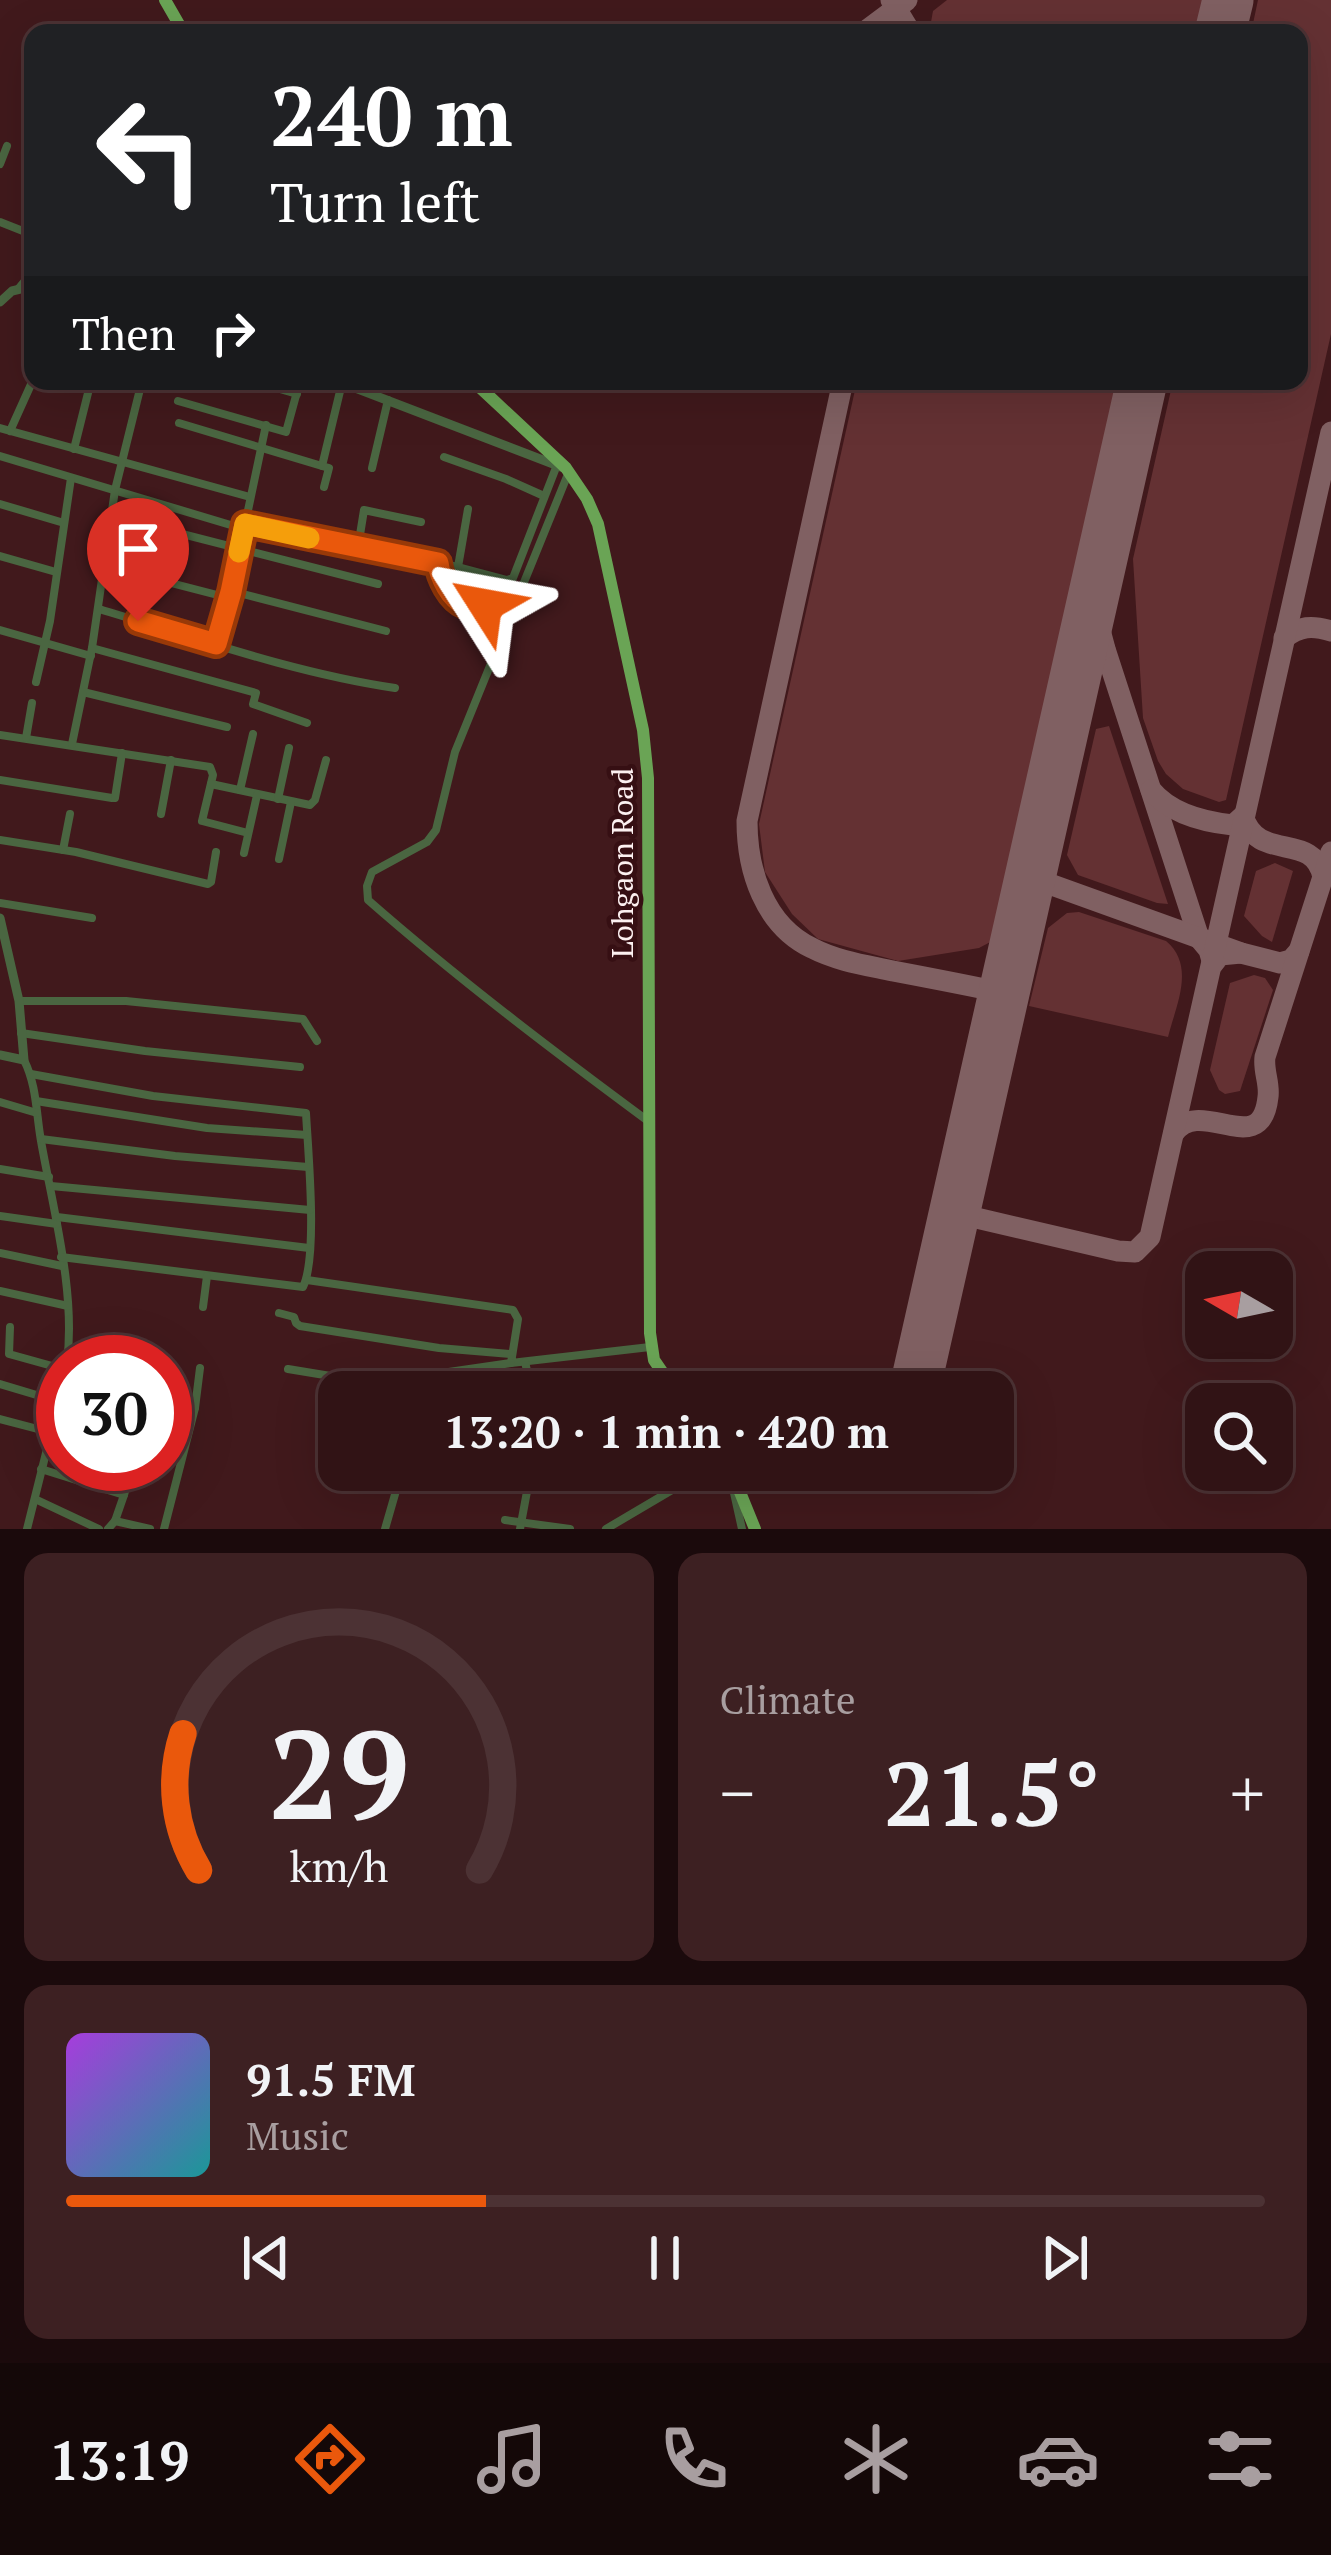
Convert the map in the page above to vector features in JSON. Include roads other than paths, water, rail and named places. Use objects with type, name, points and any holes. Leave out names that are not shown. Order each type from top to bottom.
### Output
[{"type":"main road","name":"Lohgaon Road","points":[[482,390],[564,468],[586,500],[604,542],[647,754],[650,1347],[662,1371]]},
{"type":"main road","points":[[740,1491],[755,1529]]},
{"type":"street","points":[[0,164],[7,146]]},
{"type":"street","points":[[0,302],[24,282]]},
{"type":"street","points":[[19,288],[24,287]]},
{"type":"street","points":[[27,390],[5,429],[250,497]]},
{"type":"street","points":[[74,448],[89,390]]},
{"type":"street","points":[[72,744],[92,652],[121,462],[140,390]]},
{"type":"street","points":[[283,390],[297,394]]},
{"type":"street","points":[[178,401],[286,432],[298,390]]},
{"type":"street","points":[[322,466],[337,390]]},
{"type":"street","points":[[361,390],[564,468]]},
{"type":"street","points":[[372,468],[388,400]]},
{"type":"street","points":[[179,423],[329,468],[324,488]]},
{"type":"street","points":[[216,644],[266,425]]},
{"type":"street","points":[[0,456],[244,526],[507,580],[513,578],[544,496],[564,468]]},
{"type":"street","points":[[444,458],[544,496]]},
{"type":"street","points":[[564,468],[455,752],[436,830],[428,842],[372,872],[366,893],[404,932],[509,1018],[648,1121]]},
{"type":"street","points":[[37,682],[71,478]]},
{"type":"street","points":[[0,504],[64,523]]},
{"type":"street","points":[[458,567],[468,509]]},
{"type":"street","points":[[358,548],[364,510],[421,522]]},
{"type":"street","points":[[112,516],[378,584]]},
{"type":"street","points":[[0,556],[57,572]]},
{"type":"street","points":[[438,563],[442,580],[466,605],[494,601],[507,580]]},
{"type":"street","points":[[105,566],[386,631]]},
{"type":"street","points":[[99,609],[352,682],[395,688]]},
{"type":"street","points":[[0,630],[256,693],[253,704],[308,723]]},
{"type":"street","points":[[83,692],[227,727]]},
{"type":"street","points":[[26,738],[32,703]]},
{"type":"street","points":[[240,790],[253,734]]},
{"type":"street","points":[[0,735],[210,767],[213,775],[202,820],[248,832]]},
{"type":"street","points":[[278,800],[290,748]]},
{"type":"street","points":[[0,780],[114,798],[122,753]]},
{"type":"street","points":[[161,814],[171,760]]},
{"type":"street","points":[[211,784],[304,805],[313,803],[326,760]]},
{"type":"street","points":[[244,853],[257,795]]},
{"type":"street","points":[[279,859],[291,802]]},
{"type":"street","points":[[63,850],[70,814]]},
{"type":"street","points":[[0,840],[208,884],[216,852]]},
{"type":"street","points":[[0,903],[92,918]]},
{"type":"street","points":[[0,918],[57,1221],[68,1306],[67,1335]]},
{"type":"street","points":[[19,1001],[126,1001],[303,1019],[317,1041]]},
{"type":"street","points":[[21,1033],[300,1067]]},
{"type":"street","points":[[0,1055],[24,1060]]},
{"type":"street","points":[[0,1253],[299,1287],[307,1280],[306,1112],[153,1096],[31,1074]]},
{"type":"street","points":[[36,1101],[207,1128],[307,1135]]},
{"type":"street","points":[[0,1102],[38,1113]]},
{"type":"street","points":[[40,1139],[308,1167]]},
{"type":"street","points":[[0,1169],[50,1181],[310,1210]]},
{"type":"street","points":[[0,1216],[309,1248]]},
{"type":"street","points":[[203,1307],[207,1276]]},
{"type":"street","points":[[307,1280],[513,1310],[518,1319],[511,1359]]},
{"type":"street","points":[[0,1291],[68,1306]]},
{"type":"street","points":[[279,1313],[294,1316],[300,1325],[525,1361],[650,1347]]},
{"type":"street","points":[[10,1327],[9,1354],[36,1359]]},
{"type":"street","points":[[452,1371],[511,1359]]},
{"type":"street","points":[[525,1361],[527,1371]]},
{"type":"street","points":[[164,1529],[196,1408],[200,1368]]},
{"type":"street","points":[[288,1369],[318,1374]]},
{"type":"street","points":[[0,1384],[36,1395]]},
{"type":"street","points":[[192,1407],[196,1408]]},
{"type":"street","points":[[0,1419],[36,1425]]},
{"type":"street","points":[[27,1528],[36,1490]]},
{"type":"street","points":[[109,1491],[124,1496]]},
{"type":"street","points":[[107,1526],[125,1491]]},
{"type":"street","points":[[385,1529],[396,1491]]},
{"type":"street","points":[[521,1526],[527,1491]]},
{"type":"street","points":[[607,1529],[670,1491]]},
{"type":"street","points":[[733,1491],[742,1529]]},
{"type":"street","points":[[34,1499],[107,1526],[150,1529]]},
{"type":"street","points":[[506,1520],[521,1526],[570,1529]]}]
